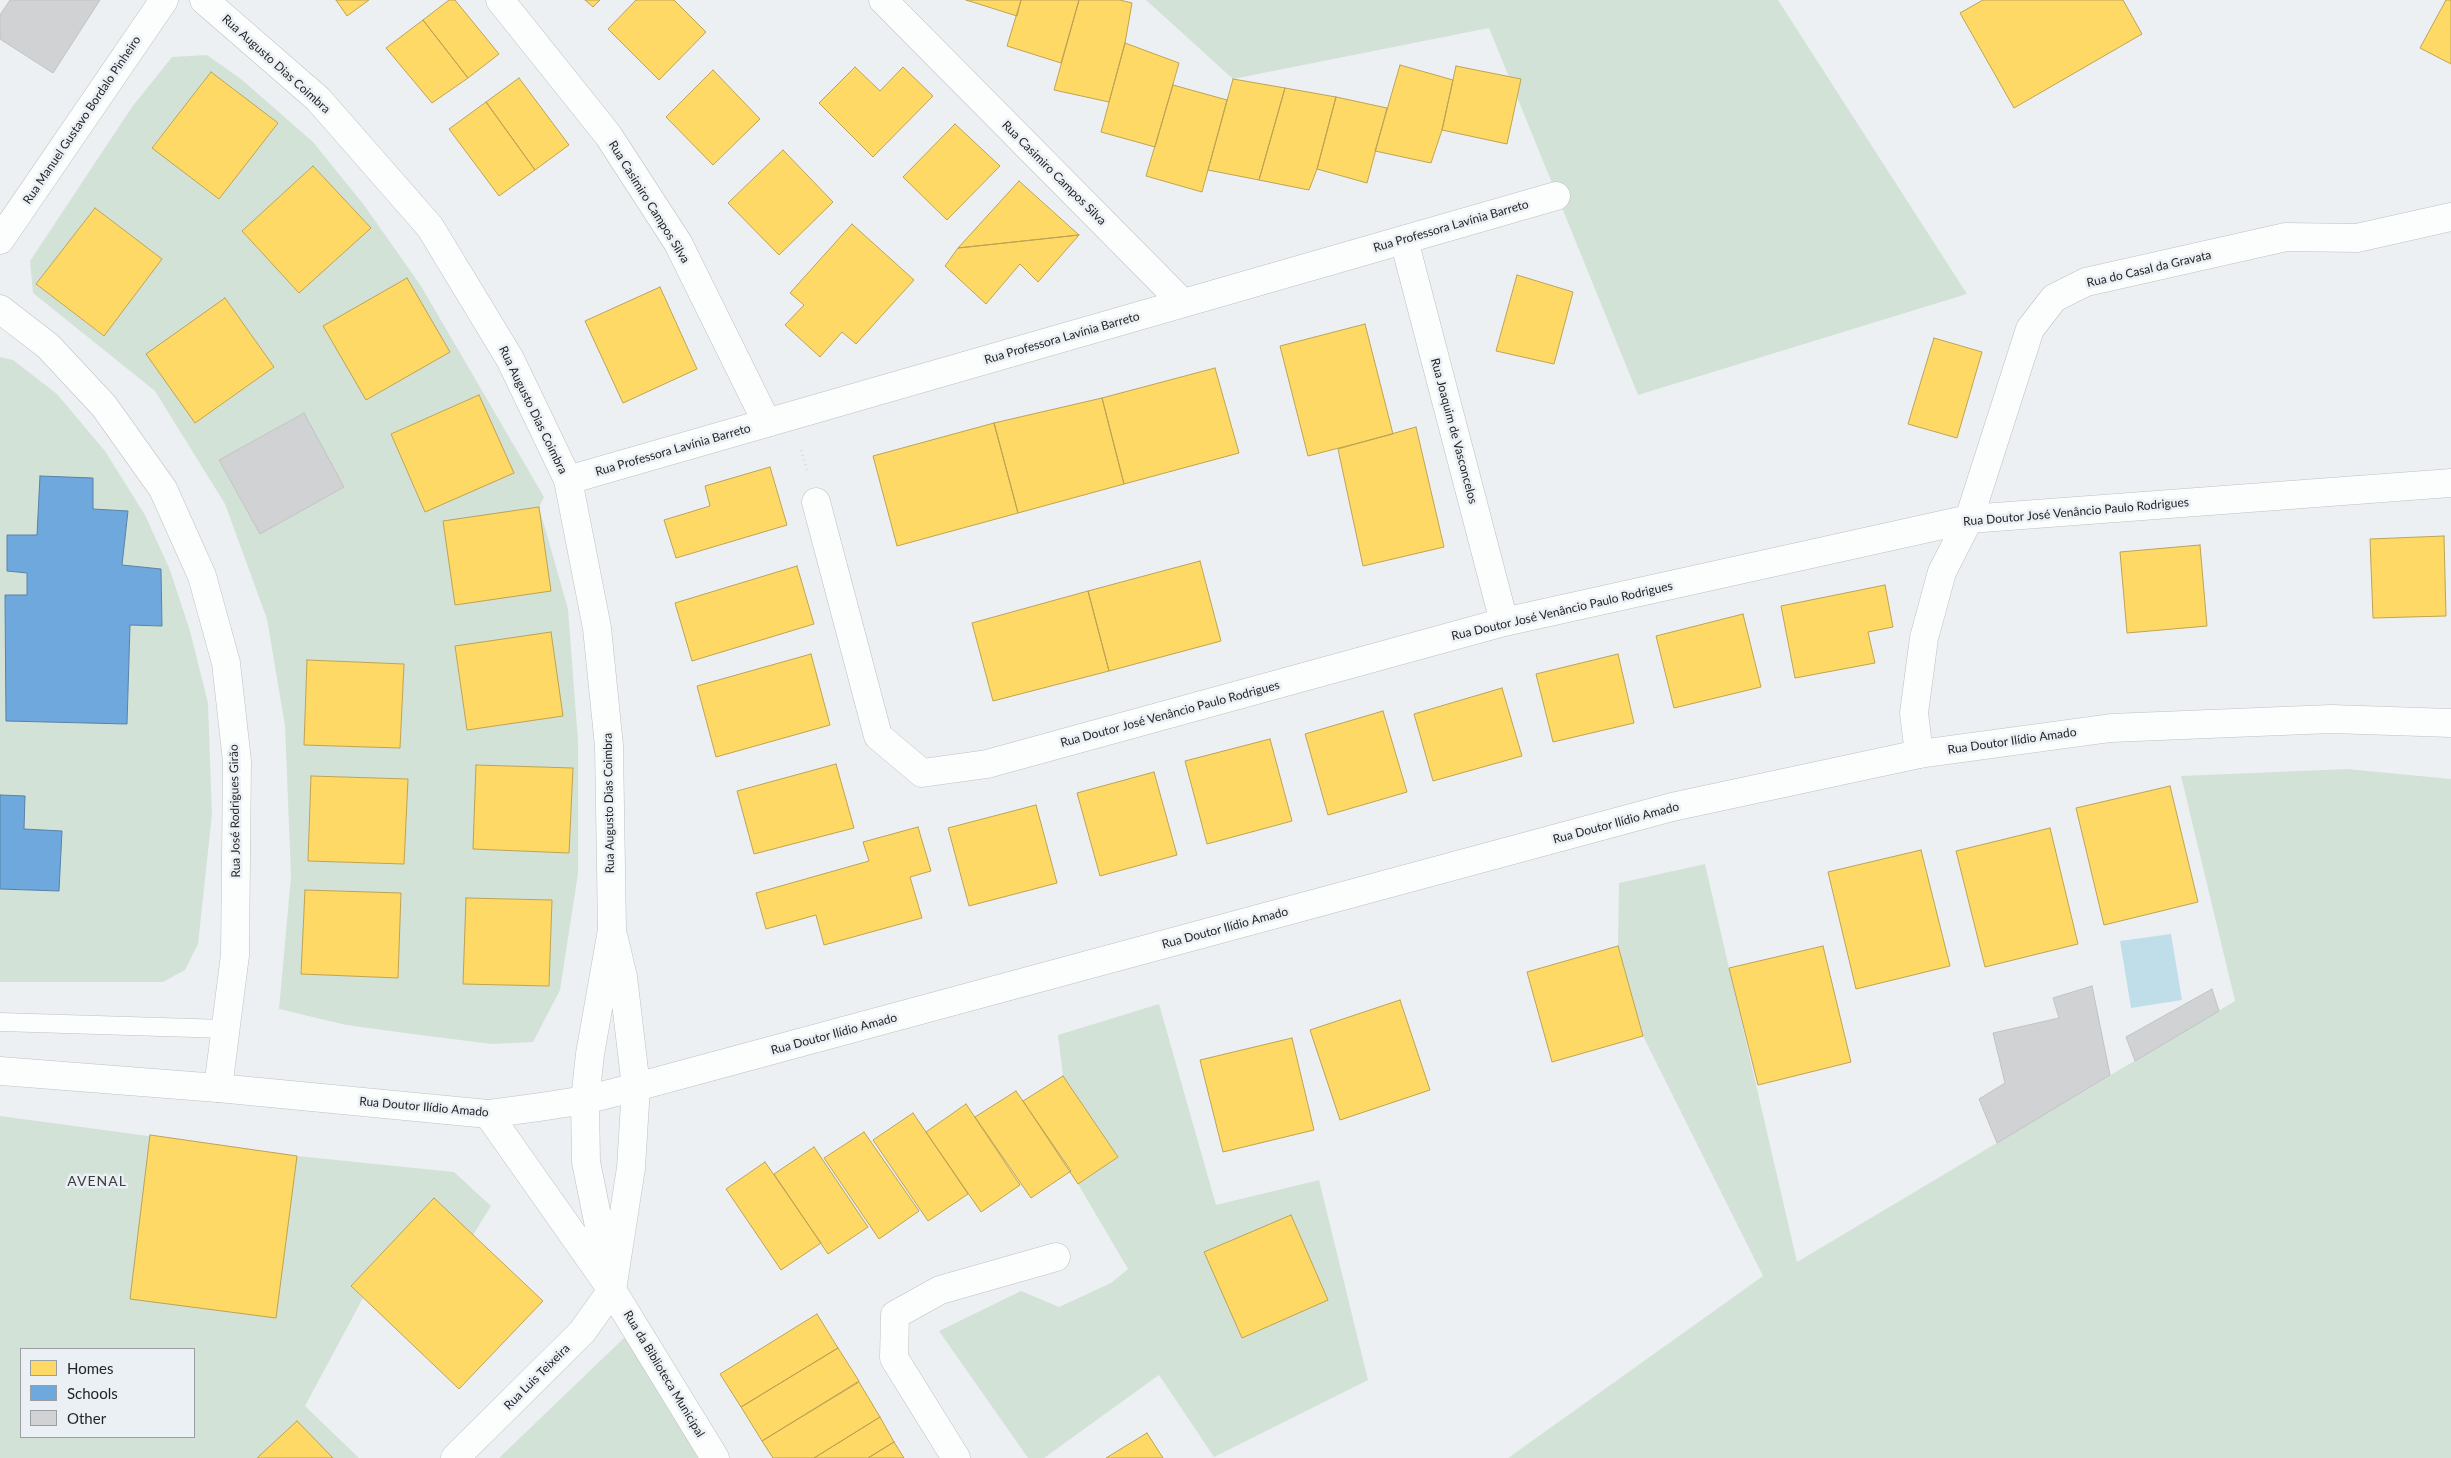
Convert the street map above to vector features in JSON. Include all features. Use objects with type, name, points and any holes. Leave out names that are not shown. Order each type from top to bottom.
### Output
[{"type":"street","name":"Rua Manuel Gustavo Bordalo Pinheiro","points":[[0,240],[164,0]]},
{"type":"street","name":"Rua Augusto Dias Coimbra","points":[[204,0],[318,99],[430,227],[510,359],[568,480],[597,628],[610,746],[612,930]]},
{"type":"street","name":"Rua Casimiro Campos Silva","points":[[500,0],[608,135],[678,244],[779,419]]},
{"type":"street","name":"Rua Casimiro Campos Silva","points":[[883,0],[1183,303]]},
{"type":"street","name":"Rua Professora Lavínia Barreto","points":[[568,480],[1556,196]]},
{"type":"street","name":"Rua do Casal da Gravata","points":[[1919,754],[1914,713],[1924,638],[1942,572],[1969,519],[2030,329],[2054,298],[2086,282],[2286,237],[2357,238],[2451,217]]},
{"type":"street","name":"Rua Joaquim de Vasconcelos","points":[[1404,240],[1504,622]]},
{"type":"street","name":"Rua José Rodrigues Girão","points":[[0,308],[48,346],[104,406],[163,489],[202,576],[226,663],[237,761],[236,955],[218,1088]]},
{"type":"street","name":"Rua Doutor José Venâncio Paulo Rodrigues","points":[[816,502],[878,736],[922,774],[987,764],[1504,622],[1969,519],[2451,483]]},
{"type":"street","name":"Rua Doutor Ilídio Amado","points":[[0,1071],[218,1088],[488,1114],[585,1100],[1672,807],[1919,754],[2111,728],[2331,719],[2451,722]]},
{"type":"street","points":[[612,930],[623,977],[636,1087],[631,1168],[612,1290]]},
{"type":"street","points":[[612,930],[590,1054],[585,1100],[586,1162],[612,1290]]},
{"type":"street","name":"Rua da Biblioteca Municipal","points":[[488,1114],[612,1290],[715,1458]]},
{"type":"street","points":[[956,1458],[894,1358],[895,1316],[940,1290],[1056,1257]]},
{"type":"street","name":"Rua Luis Teixeira","points":[[455,1458],[582,1332],[612,1290]]},
{"type":"lane","points":[[0,1022],[226,1029]]},
{"type":"path","points":[[779,419],[816,502]]},
{"type":"shaded area","points":[[1146,0],[1778,0],[1967,294],[1638,395],[1489,28],[1233,79]]},
{"type":"shaded area","points":[[207,55],[241,79],[313,142],[364,205],[421,286],[544,497],[539,507],[568,609],[578,741],[578,874],[560,990],[533,1042],[492,1044],[420,1035],[346,1025],[279,1009],[291,876],[285,726],[267,619],[225,504],[155,391],[33,293],[30,261],[132,107],[172,57]],"holes":[[[211,72],[278,123],[219,199],[152,147]],[[313,166],[370,227],[299,293],[242,231]],[[95,208],[162,259],[103,336],[36,284]],[[225,298],[274,367],[195,423]],[[479,396],[425,512],[391,434]],[[303,413],[344,487],[260,534],[219,460]],[[455,647],[562,716],[467,730]],[[307,660],[404,664],[400,748],[304,745]],[[477,765],[573,768],[569,853],[474,849]],[[311,776],[407,779],[404,864],[308,861]],[[305,890],[401,893],[398,978],[302,974]],[[467,898],[552,900],[549,986],[464,984]]]},
{"type":"shaded area","points":[[0,357],[13,360],[57,394],[105,451],[145,515],[170,570],[190,631],[208,703],[212,815],[198,944],[185,970],[163,982],[0,982],[0,889],[59,891],[62,831],[24,829],[0,795]],"holes":[[[93,478],[93,509],[128,511],[122,565],[161,569],[162,626],[130,625],[127,724],[7,721],[5,596],[27,595],[27,573],[7,571],[7,535],[37,535]]]},
{"type":"shaded area","points":[[2347,769],[2451,779],[2451,1458],[1508,1458],[1763,1276],[1643,1036],[1618,946],[1619,883],[1705,864],[1797,1262],[2235,1001],[2181,776]]},
{"type":"shaded area","points":[[1159,1004],[1216,1205],[1319,1180],[1368,1380],[1214,1457],[1159,1375],[1044,1458],[1028,1458],[939,1331],[1021,1291],[1059,1307],[1111,1283],[1128,1269],[1078,1184],[1118,1157],[1063,1076],[1058,1035]]},
{"type":"shaded area","points":[[0,1116],[297,1156],[454,1172],[491,1206],[473,1235],[434,1199],[351,1286],[363,1298],[305,1406],[359,1458],[0,1458]]},
{"type":"shaded area","points":[[626,1336],[698,1458],[499,1458]]},
{"type":"water","points":[[2171,934],[2182,1000],[2131,1008],[2120,941]]},
{"type":"building: Homes","points":[[336,0],[369,0],[347,16]]},
{"type":"building: Homes","points":[[449,0],[455,0],[499,54],[468,78],[423,20]]},
{"type":"building: Homes","points":[[585,0],[600,0],[593,7]]},
{"type":"building: Homes","points":[[636,0],[674,0],[706,32],[659,80],[608,29]]},
{"type":"building: Homes","points":[[966,0],[1021,0],[1017,16]]},
{"type":"building: Homes","points":[[1021,0],[1079,0],[1061,63],[1007,46]]},
{"type":"building: Homes","points":[[1079,0],[1120,0],[1132,3],[1125,43],[1109,102],[1054,90]]},
{"type":"building: Homes","points":[[1983,0],[2123,0],[2142,34],[2014,108],[1960,13]]},
{"type":"building: Homes","points":[[2446,0],[2451,0],[2451,64],[2420,48]]},
{"type":"building: Homes","points":[[423,20],[468,78],[432,103],[386,48]]},
{"type":"building: Homes","points":[[1125,43],[1179,63],[1155,147],[1101,132]]},
{"type":"building: Homes","points":[[1400,65],[1453,80],[1442,130],[1431,163],[1375,151]]},
{"type":"building: Homes","points":[[1456,66],[1521,79],[1507,144],[1442,130]]},
{"type":"building: Homes","points":[[855,67],[880,91],[903,67],[933,96],[873,157],[819,103]]},
{"type":"building: Homes","points":[[713,70],[760,119],[713,165],[666,117]]},
{"type":"building: Homes","points":[[211,72],[278,123],[219,199],[152,148]]},
{"type":"building: Homes","points":[[519,78],[569,145],[535,170],[486,102]]},
{"type":"building: Homes","points":[[1233,79],[1285,88],[1259,180],[1208,170]]},
{"type":"building: Homes","points":[[1173,85],[1227,100],[1202,192],[1146,176]]},
{"type":"building: Homes","points":[[1285,88],[1336,97],[1317,169],[1309,190],[1259,180]]},
{"type":"building: Homes","points":[[1336,97],[1387,108],[1367,183],[1317,169]]},
{"type":"building: Homes","points":[[486,102],[535,170],[499,196],[449,129]]},
{"type":"building: Homes","points":[[955,124],[1000,166],[947,220],[903,177]]},
{"type":"building: Homes","points":[[783,150],[833,202],[779,255],[728,203]]},
{"type":"building: Homes","points":[[313,166],[371,228],[299,293],[242,231]]},
{"type":"building: Homes","points":[[1019,181],[1079,235],[958,248]]},
{"type":"building: Homes","points":[[95,208],[162,259],[104,336],[36,284]]},
{"type":"building: Homes","points":[[852,224],[914,280],[856,344],[842,332],[820,357],[785,325],[804,305],[790,293]]},
{"type":"building: Homes","points":[[1079,235],[1038,282],[1020,264],[986,304],[945,266],[958,248]]},
{"type":"building: Homes","points":[[1517,275],[1573,292],[1554,364],[1496,351]]},
{"type":"building: Homes","points":[[407,278],[450,352],[366,400],[323,326]]},
{"type":"building: Homes","points":[[660,287],[697,369],[623,403],[585,321]]},
{"type":"building: Homes","points":[[225,298],[274,367],[195,423],[146,354]]},
{"type":"building: Homes","points":[[1365,324],[1393,434],[1308,456],[1280,346]]},
{"type":"building: Homes","points":[[1934,338],[1982,352],[1957,438],[1908,424]]},
{"type":"building: Homes","points":[[1215,368],[1239,453],[1124,484],[1102,398]]},
{"type":"building: Homes","points":[[479,395],[514,473],[425,512],[391,434]]},
{"type":"building: Homes","points":[[1102,398],[1124,484],[1018,513],[994,423]]},
{"type":"building: Homes","points":[[994,423],[1018,513],[897,546],[873,456]]},
{"type":"building: Homes","points":[[1416,427],[1444,547],[1363,566],[1338,449]]},
{"type":"building: Homes","points":[[770,467],[787,525],[676,558],[664,520],[710,506],[705,486]]},
{"type":"building: Homes","points":[[539,507],[551,591],[455,605],[443,521]]},
{"type":"building: Homes","points":[[2444,536],[2446,616],[2373,618],[2370,539]]},
{"type":"building: Homes","points":[[2200,545],[2207,626],[2127,633],[2120,552]]},
{"type":"building: Homes","points":[[1200,561],[1221,641],[1109,671],[1088,591]]},
{"type":"building: Homes","points":[[797,566],[814,624],[692,661],[675,603]]},
{"type":"building: Homes","points":[[1885,585],[1893,627],[1868,632],[1875,663],[1795,678],[1781,606]]},
{"type":"building: Homes","points":[[1088,591],[1109,671],[993,701],[972,623]]},
{"type":"building: Homes","points":[[1743,614],[1761,687],[1674,708],[1656,636]]},
{"type":"building: Homes","points":[[551,632],[563,716],[467,730],[455,646]]},
{"type":"building: Homes","points":[[811,654],[830,725],[716,757],[697,686]]},
{"type":"building: Homes","points":[[1618,654],[1634,723],[1553,742],[1536,674]]},
{"type":"building: Homes","points":[[307,660],[404,664],[400,748],[304,745]]},
{"type":"building: Homes","points":[[1502,688],[1522,756],[1433,781],[1414,714]]},
{"type":"building: Homes","points":[[1383,711],[1407,792],[1328,815],[1305,734]]},
{"type":"building: Homes","points":[[1270,739],[1292,821],[1207,844],[1185,761]]},
{"type":"building: Homes","points":[[836,764],[854,828],[754,854],[737,791]]},
{"type":"building: Homes","points":[[476,765],[573,768],[569,853],[473,849]]},
{"type":"building: Homes","points":[[1154,772],[1177,855],[1100,876],[1077,793]]},
{"type":"building: Homes","points":[[311,776],[408,779],[404,864],[308,861]]},
{"type":"building: Homes","points":[[2170,786],[2198,902],[2104,925],[2076,808]]},
{"type":"building: Homes","points":[[1036,805],[1057,883],[969,906],[948,828]]},
{"type":"building: Homes","points":[[918,827],[931,871],[910,877],[922,918],[824,945],[816,915],[766,929],[756,893],[869,861],[863,842]]},
{"type":"building: Homes","points":[[2050,828],[2078,944],[1985,967],[1956,851]]},
{"type":"building: Homes","points":[[1921,850],[1950,966],[1856,989],[1828,872]]},
{"type":"building: Homes","points":[[305,890],[401,893],[398,978],[301,974]]},
{"type":"building: Homes","points":[[466,898],[552,900],[549,986],[463,984]]},
{"type":"building: Homes","points":[[1618,946],[1643,1036],[1552,1062],[1527,972]]},
{"type":"building: Homes","points":[[1823,946],[1851,1062],[1758,1085],[1729,968]]},
{"type":"building: Homes","points":[[1400,1000],[1430,1090],[1340,1120],[1310,1030]]},
{"type":"building: Homes","points":[[1292,1038],[1314,1130],[1223,1152],[1200,1060]]},
{"type":"building: Homes","points":[[1063,1076],[1118,1157],[1078,1184],[1023,1101]]},
{"type":"building: Homes","points":[[1016,1091],[1071,1171],[1031,1198],[975,1117]]},
{"type":"building: Homes","points":[[966,1104],[1020,1185],[981,1212],[926,1132]]},
{"type":"building: Homes","points":[[913,1113],[968,1194],[928,1221],[873,1140]]},
{"type":"building: Homes","points":[[864,1132],[919,1211],[879,1239],[824,1158]]},
{"type":"building: Homes","points":[[150,1135],[297,1156],[276,1318],[130,1299]]},
{"type":"building: Homes","points":[[814,1147],[868,1227],[828,1254],[774,1174]]},
{"type":"building: Homes","points":[[765,1162],[821,1243],[781,1270],[726,1189]]},
{"type":"building: Homes","points":[[434,1198],[543,1301],[459,1389],[351,1286]]},
{"type":"building: Homes","points":[[1291,1215],[1328,1300],[1242,1338],[1204,1252]]},
{"type":"building: Homes","points":[[817,1314],[838,1348],[741,1407],[720,1374]]},
{"type":"building: Homes","points":[[838,1348],[859,1381],[762,1441],[741,1407]]},
{"type":"building: Homes","points":[[859,1382],[880,1417],[814,1458],[773,1458],[762,1441]]},
{"type":"building: Homes","points":[[880,1417],[894,1442],[868,1458],[814,1458]]},
{"type":"building: Homes","points":[[297,1421],[333,1458],[257,1458]]},
{"type":"building: Homes","points":[[1147,1433],[1163,1458],[1106,1458]]},
{"type":"building: Homes","points":[[894,1442],[904,1458],[868,1458]]},
{"type":"building: Schools","points":[[40,476],[93,478],[93,509],[128,511],[122,565],[161,569],[162,626],[130,625],[127,724],[6,721],[5,595],[27,595],[27,573],[7,571],[7,535],[37,535]]},
{"type":"building: Schools","points":[[0,795],[25,796],[24,829],[62,831],[59,891],[0,889]]},
{"type":"building: Other","points":[[10,0],[100,0],[53,73],[0,39],[0,15]]},
{"type":"building: Other","points":[[304,413],[344,487],[260,534],[219,460]]},
{"type":"building: Other","points":[[2092,986],[2110,1075],[1997,1143],[1979,1099],[2005,1083],[1993,1033],[2059,1018],[2053,998]]},
{"type":"building: Other","points":[[2212,989],[2219,1011],[2135,1061],[2126,1037]]},
{"type":"district","name":"AVENAL","points":[[97,1181]]}]
